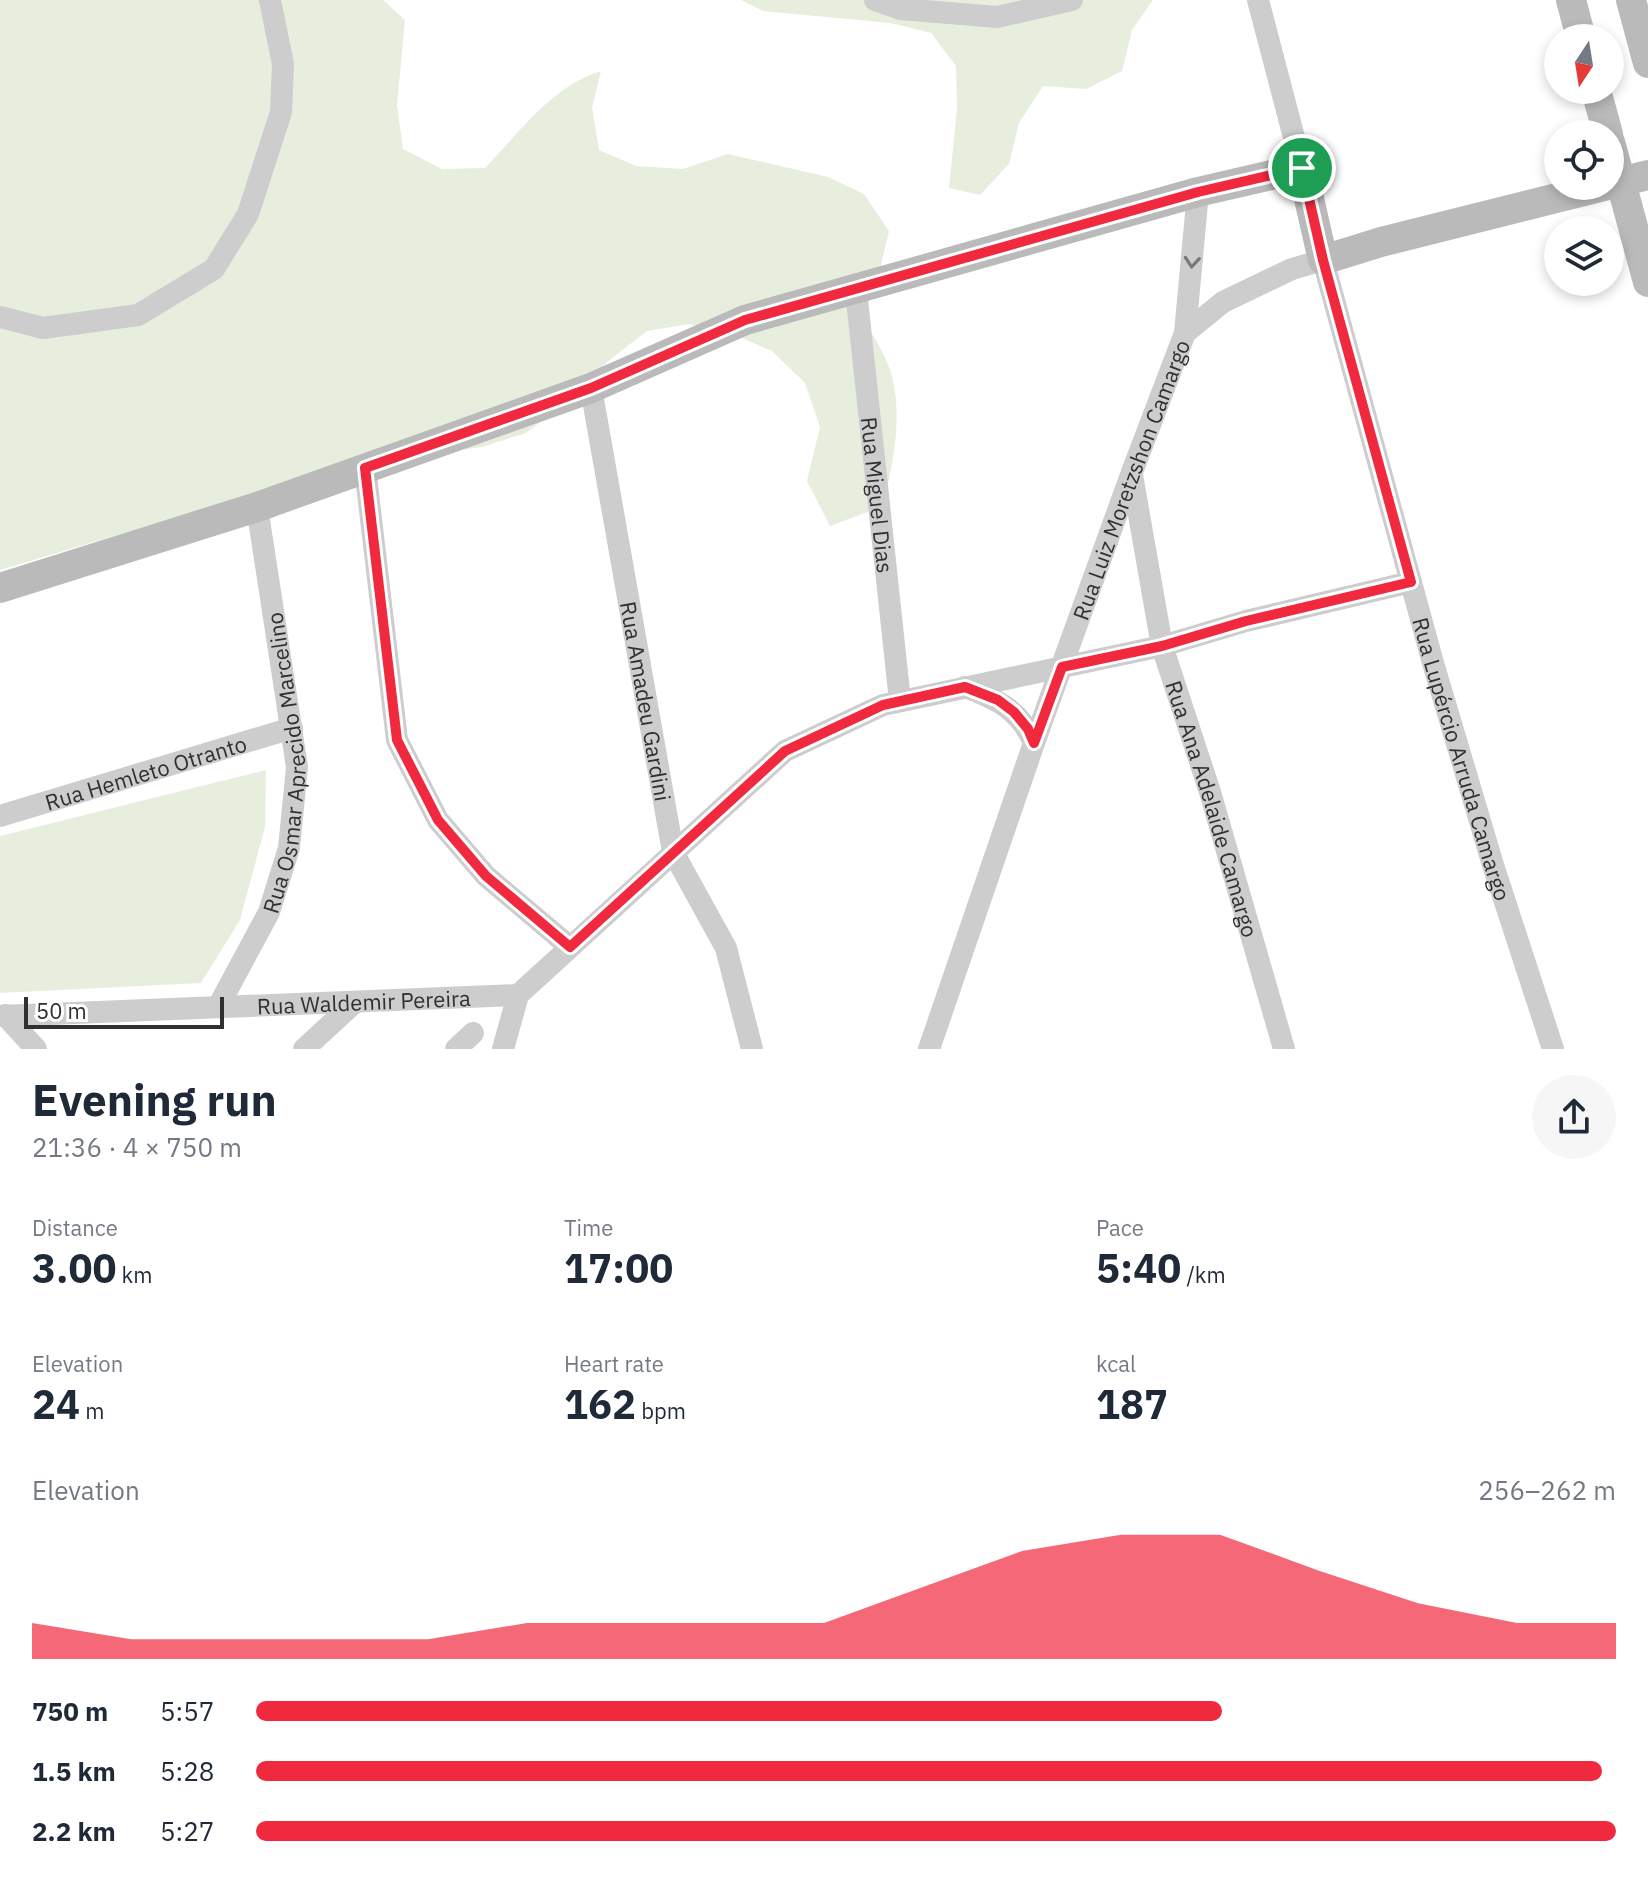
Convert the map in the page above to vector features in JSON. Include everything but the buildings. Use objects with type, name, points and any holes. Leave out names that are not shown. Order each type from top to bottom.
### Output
[{"type":"street","points":[[0,317],[43,328],[138,315],[214,269],[248,214],[281,112],[283,64],[270,0]]},
{"type":"street","points":[[875,0],[901,9],[997,17],[1072,0]]},
{"type":"street","name":"Rua Lupércio Arruda Camargo","points":[[1258,0],[1323,260],[1411,582],[1493,865],[1553,1049]]},
{"type":"street","points":[[1571,0],[1577,24]]},
{"type":"street","points":[[1631,0],[1648,63]]},
{"type":"street","points":[[0,588],[257,507],[591,388],[745,320],[1198,192],[1302,168]]},
{"type":"street","points":[[1323,260],[1396,238],[1635,179],[1648,282]]},
{"type":"street","points":[[1185,333],[1198,192]]},
{"type":"street","name":"Rua Luiz Moretzshon Camargo","points":[[929,1049],[1034,743],[1185,333],[1223,302],[1292,269],[1323,260]]},
{"type":"street","name":"Rua Miguel Dias","points":[[856,290],[900,701]]},
{"type":"street","name":"Rua Amadeu Gardini","points":[[591,388],[673,852],[726,948],[752,1049]]},
{"type":"street","points":[[365,468],[397,740],[438,820],[486,876],[570,947]]},
{"type":"street","name":"Rua Ana Adelaide Camargo","points":[[1132,472],[1162,646],[1210,792],[1284,1049]]},
{"type":"street","name":"Rua Osmar Aprecido Marcelino","points":[[218,1007],[269,912],[289,848],[297,767],[257,507]]},
{"type":"street","points":[[503,1049],[518,995],[785,751],[883,705],[1162,646],[1246,621],[1411,582]]},
{"type":"street","points":[[965,687],[998,700],[1014,712],[1028,729],[1034,743]]},
{"type":"street","name":"Rua Hemleto Otranto","points":[[0,816],[292,728]]},
{"type":"street","name":"Rua Waldemir Pereira","points":[[2,1015],[518,995]]},
{"type":"street","points":[[304,1049],[355,1002]]},
{"type":"street","points":[[2,1015],[36,1049]]},
{"type":"street","points":[[456,1049],[473,1033]]},
{"type":"green space","points":[[0,0],[383,0],[405,20],[397,105],[403,149],[442,169],[485,168],[552,99],[567,87],[601,71],[592,107],[599,150],[636,166],[683,169],[728,154],[828,177],[864,194],[889,231],[878,278],[861,314],[887,363],[896,404],[893,455],[883,506],[830,526],[807,481],[820,427],[805,383],[772,351],[735,335],[689,324],[647,331],[607,362],[575,395],[526,433],[482,447],[348,466],[0,570]]},
{"type":"green space","points":[[741,0],[1153,0],[1132,30],[1122,71],[1086,89],[1043,86],[1019,123],[1009,164],[980,195],[949,188],[957,109],[956,66],[931,33],[890,23],[763,11]]},
{"type":"green space","points":[[266,770],[265,827],[240,920],[201,983],[0,993],[0,836]]},
{"type":"route","points":[[1302,168],[1323,260],[1411,582],[1246,621],[1162,646],[1062,667],[1034,743],[1028,729],[1014,712],[998,700],[965,687],[883,705],[785,751],[570,947],[486,876],[438,820],[397,740],[365,468],[591,388],[745,320],[1198,192],[1302,168]]}]
